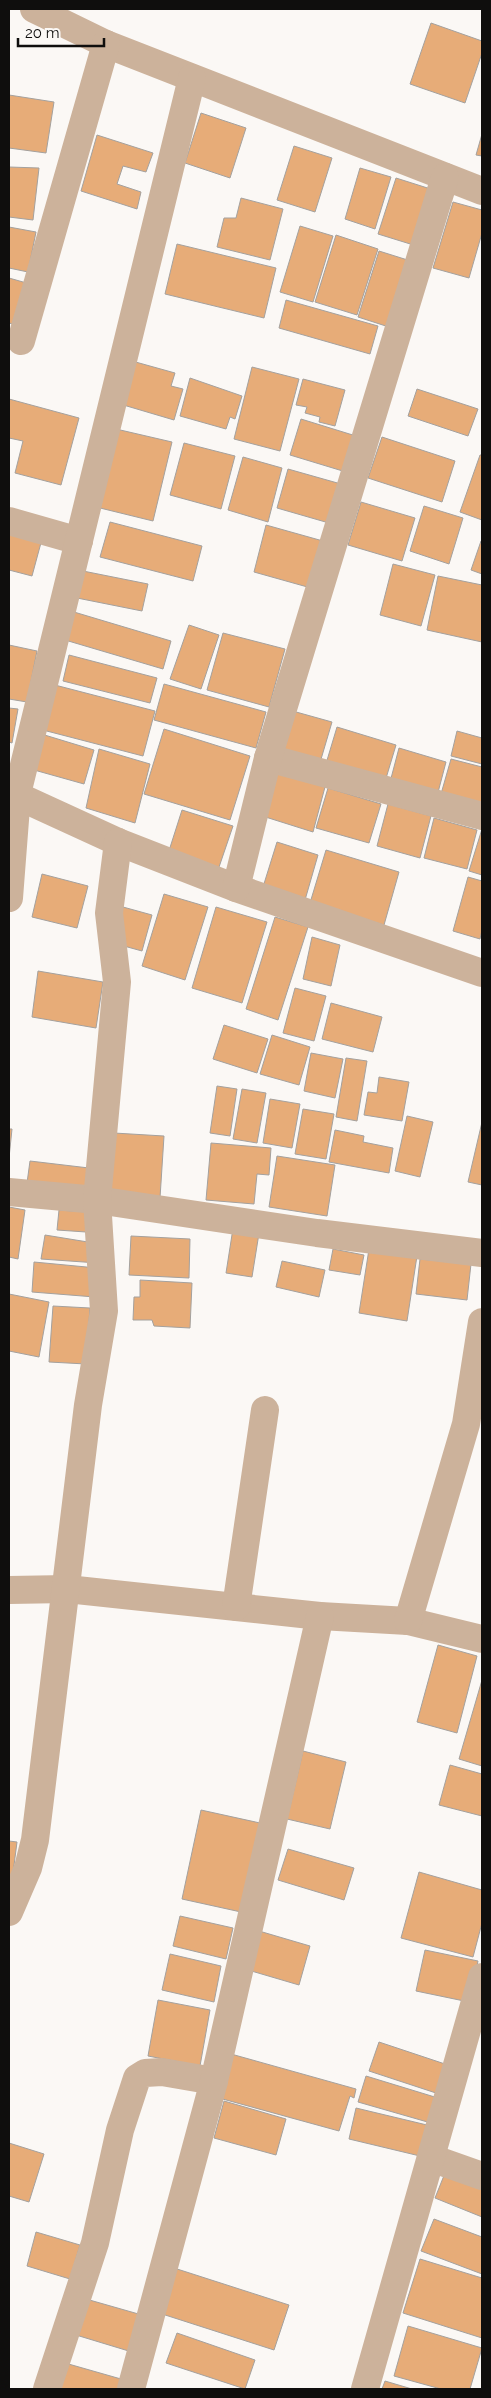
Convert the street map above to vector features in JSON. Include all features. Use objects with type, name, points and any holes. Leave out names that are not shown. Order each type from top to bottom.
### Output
[{"type":"street","points":[[34,9],[106,44],[482,191]]},
{"type":"street","points":[[21,341],[106,44]]},
{"type":"street","points":[[9,898],[13,793],[80,541],[192,78]]},
{"type":"street","points":[[236,888],[268,758],[445,177]]},
{"type":"street","points":[[9,521],[80,541]]},
{"type":"street","points":[[268,758],[482,816]]},
{"type":"street","points":[[13,793],[118,842],[236,888],[482,973]]},
{"type":"street","points":[[9,1912],[28,1868],[35,1840],[68,1589],[88,1406],[104,1311],[97,1200],[116,982],[109,913],[118,842]]},
{"type":"street","points":[[9,1192],[97,1200],[317,1233],[482,1253]]},
{"type":"street","points":[[408,1621],[466,1424],[482,1322]]},
{"type":"street","points":[[236,1607],[265,1410]]},
{"type":"street","points":[[9,1590],[68,1589],[320,1616],[408,1621],[482,1639]]},
{"type":"street","points":[[131,2389],[214,2081],[320,1616]]},
{"type":"street","points":[[365,2389],[482,1977]]},
{"type":"street","points":[[47,2389],[95,2243],[120,2130],[137,2078],[145,2073],[162,2072],[214,2081]]},
{"type":"street","points":[[430,2158],[482,2176]]},
{"type":"building","points":[[431,23],[482,41],[482,53],[465,103],[410,84]]},
{"type":"building","points":[[9,95],[54,102],[46,153],[9,148]]},
{"type":"building","points":[[201,113],[246,128],[230,178],[185,163]]},
{"type":"building","points":[[482,134],[482,156],[476,155]]},
{"type":"building","points":[[97,135],[153,153],[146,172],[123,166],[117,184],[141,192],[137,209],[81,191]]},
{"type":"building","points":[[294,146],[332,158],[315,212],[277,200]]},
{"type":"building","points":[[9,167],[39,168],[33,220],[9,217]]},
{"type":"building","points":[[360,168],[391,177],[375,229],[345,219]]},
{"type":"building","points":[[396,178],[437,191],[420,247],[378,234]]},
{"type":"building","points":[[241,198],[283,209],[270,260],[217,247],[224,218],[236,218]]},
{"type":"building","points":[[453,202],[482,210],[482,233],[469,278],[433,268]]},
{"type":"building","points":[[300,226],[333,236],[313,302],[280,292]]},
{"type":"building","points":[[9,227],[36,232],[28,272],[9,268]]},
{"type":"building","points":[[336,235],[378,249],[357,315],[315,302]]},
{"type":"building","points":[[177,244],[276,268],[264,318],[165,294]]},
{"type":"building","points":[[379,251],[414,262],[392,328],[358,317]]},
{"type":"building","points":[[9,278],[30,284],[19,326],[9,323]]},
{"type":"building","points":[[286,300],[378,326],[370,354],[279,328]]},
{"type":"building","points":[[132,361],[175,373],[171,386],[183,389],[174,420],[120,404]]},
{"type":"building","points":[[252,367],[299,379],[280,451],[234,439]]},
{"type":"building","points":[[190,378],[242,396],[235,419],[230,417],[226,429],[180,416]]},
{"type":"building","points":[[303,379],[345,390],[335,426],[319,422],[320,417],[305,413],[307,407],[296,405]]},
{"type":"building","points":[[417,389],[478,409],[468,436],[408,416]]},
{"type":"building","points":[[9,399],[79,418],[61,485],[15,473],[23,441],[9,438]]},
{"type":"building","points":[[301,419],[356,436],[346,472],[290,455]]},
{"type":"building","points":[[116,429],[172,442],[153,521],[96,507]]},
{"type":"building","points":[[382,437],[455,461],[442,502],[368,478]]},
{"type":"building","points":[[184,443],[235,456],[221,509],[170,495]]},
{"type":"building","points":[[480,455],[482,455],[482,520],[460,512]]},
{"type":"building","points":[[243,457],[282,468],[268,522],[228,510]]},
{"type":"building","points":[[288,469],[341,484],[329,523],[277,508]]},
{"type":"building","points":[[361,502],[415,518],[402,561],[348,545]]},
{"type":"building","points":[[424,506],[463,518],[449,564],[410,551]]},
{"type":"building","points":[[110,522],[202,546],[193,581],[100,557]]},
{"type":"building","points":[[266,525],[323,541],[311,588],[254,572]]},
{"type":"building","points":[[9,530],[42,539],[32,576],[9,570]]},
{"type":"building","points":[[482,541],[482,574],[471,570]]},
{"type":"building","points":[[393,564],[435,575],[421,626],[380,615]]},
{"type":"building","points":[[83,571],[148,584],[142,611],[77,598]]},
{"type":"building","points":[[438,576],[482,585],[482,642],[427,630]]},
{"type":"building","points":[[74,612],[171,641],[163,669],[65,640]]},
{"type":"building","points":[[189,625],[219,635],[201,689],[170,679]]},
{"type":"building","points":[[223,633],[285,649],[269,707],[207,690]]},
{"type":"building","points":[[9,645],[37,651],[27,702],[9,699]]},
{"type":"building","points":[[69,655],[157,678],[150,703],[63,681]]},
{"type":"building","points":[[51,684],[155,711],[143,756],[39,729]]},
{"type":"building","points":[[164,684],[266,712],[256,748],[154,720]]},
{"type":"building","points":[[9,708],[18,709],[12,743],[9,742]]},
{"type":"building","points":[[289,710],[332,722],[319,766],[276,754]]},
{"type":"building","points":[[337,727],[396,745],[384,785],[325,767]]},
{"type":"building","points":[[164,729],[250,756],[230,820],[144,794]]},
{"type":"building","points":[[457,731],[482,738],[482,764],[451,756]]},
{"type":"building","points":[[38,733],[94,750],[84,784],[27,768]]},
{"type":"building","points":[[399,748],[446,762],[436,800],[389,786]]},
{"type":"building","points":[[99,749],[150,764],[135,823],[86,808]]},
{"type":"building","points":[[451,759],[482,767],[482,812],[439,801]]},
{"type":"building","points":[[269,770],[325,787],[313,832],[256,814]]},
{"type":"building","points":[[328,788],[381,804],[369,843],[316,828]]},
{"type":"building","points":[[388,804],[431,816],[420,858],[377,846]]},
{"type":"building","points":[[182,810],[233,826],[217,873],[167,857]]},
{"type":"building","points":[[434,818],[477,830],[467,869],[424,858]]},
{"type":"building","points":[[482,829],[482,875],[469,871]]},
{"type":"building","points":[[277,842],[318,855],[305,900],[263,887]]},
{"type":"building","points":[[326,850],[399,872],[384,925],[310,903]]},
{"type":"building","points":[[42,874],[88,886],[77,928],[32,917]]},
{"type":"building","points":[[468,877],[482,881],[482,930],[480,939],[453,931]]},
{"type":"building","points":[[164,894],[208,907],[185,980],[142,966]]},
{"type":"building","points":[[123,907],[152,915],[142,951],[113,943]]},
{"type":"building","points":[[216,907],[267,922],[242,1003],[192,988]]},
{"type":"building","points":[[275,917],[308,927],[278,1020],[246,1009]]},
{"type":"building","points":[[312,937],[340,945],[331,986],[303,979]]},
{"type":"building","points":[[38,971],[103,982],[96,1028],[32,1017]]},
{"type":"building","points":[[295,988],[326,996],[314,1041],[283,1033]]},
{"type":"building","points":[[331,1003],[382,1017],[373,1052],[322,1039]]},
{"type":"building","points":[[224,1025],[268,1039],[257,1073],[213,1059]]},
{"type":"building","points":[[272,1035],[310,1047],[299,1085],[260,1074]]},
{"type":"building","points":[[311,1053],[343,1059],[335,1098],[304,1091]]},
{"type":"building","points":[[346,1058],[367,1061],[357,1121],[336,1117]]},
{"type":"building","points":[[379,1077],[409,1082],[402,1121],[364,1115],[368,1092],[377,1093]]},
{"type":"building","points":[[217,1086],[237,1089],[230,1136],[210,1133]]},
{"type":"building","points":[[242,1089],[266,1093],[257,1143],[233,1139]]},
{"type":"building","points":[[270,1099],[300,1104],[292,1148],[263,1143]]},
{"type":"building","points":[[303,1109],[334,1114],[326,1159],[295,1154]]},
{"type":"building","points":[[407,1116],[433,1122],[420,1177],[395,1171]]},
{"type":"building","points":[[482,1122],[482,1185],[468,1182]]},
{"type":"building","points":[[9,1129],[12,1129],[9,1158]]},
{"type":"building","points":[[335,1130],[364,1136],[363,1142],[393,1148],[389,1173],[329,1162]]},
{"type":"building","points":[[114,1133],[164,1136],[160,1198],[110,1195]]},
{"type":"building","points":[[211,1143],[271,1148],[269,1175],[257,1174],[254,1204],[206,1200]]},
{"type":"building","points":[[277,1156],[335,1165],[327,1216],[269,1207]]},
{"type":"building","points":[[30,1161],[89,1168],[86,1190],[27,1183]]},
{"type":"building","points":[[9,1207],[25,1210],[18,1259],[9,1257]]},
{"type":"building","points":[[59,1210],[87,1212],[86,1232],[57,1230]]},
{"type":"building","points":[[234,1222],[260,1227],[252,1277],[226,1273]]},
{"type":"building","points":[[45,1235],[94,1243],[98,1263],[41,1259]]},
{"type":"building","points":[[131,1236],[190,1239],[189,1278],[129,1275]]},
{"type":"building","points":[[333,1249],[364,1255],[360,1275],[329,1270]]},
{"type":"building","points":[[369,1249],[417,1256],[407,1321],[359,1313]]},
{"type":"building","points":[[420,1259],[471,1264],[467,1300],[416,1294]]},
{"type":"building","points":[[282,1261],[325,1270],[319,1297],[276,1287]]},
{"type":"building","points":[[34,1262],[97,1268],[95,1297],[32,1292]]},
{"type":"building","points":[[140,1280],[192,1283],[190,1328],[154,1326],[152,1320],[133,1320],[134,1297],[140,1297]]},
{"type":"building","points":[[9,1294],[49,1302],[39,1357],[9,1351]]},
{"type":"building","points":[[53,1306],[90,1308],[86,1364],[49,1362]]},
{"type":"building","points":[[438,1645],[477,1656],[457,1733],[417,1722]]},
{"type":"building","points":[[482,1680],[482,1766],[459,1759]]},
{"type":"building","points":[[303,1751],[346,1762],[330,1829],[287,1819]]},
{"type":"building","points":[[450,1765],[482,1774],[482,1816],[439,1805]]},
{"type":"building","points":[[201,1810],[260,1823],[241,1912],[182,1899]]},
{"type":"building","points":[[9,1841],[17,1842],[12,1881],[9,1881]]},
{"type":"building","points":[[288,1849],[354,1868],[344,1900],[278,1880]]},
{"type":"building","points":[[419,1872],[482,1890],[482,1923],[473,1957],[401,1938]]},
{"type":"building","points":[[180,1916],[233,1928],[226,1959],[173,1946]]},
{"type":"building","points":[[259,1931],[310,1946],[299,1985],[248,1970]]},
{"type":"building","points":[[425,1950],[478,1961],[469,2002],[416,1991]]},
{"type":"building","points":[[170,1954],[221,1966],[214,2002],[162,1990]]},
{"type":"building","points":[[158,2000],[210,2010],[200,2066],[148,2056]]},
{"type":"building","points":[[379,2042],[448,2065],[439,2094],[369,2071]]},
{"type":"building","points":[[231,2054],[356,2089],[354,2098],[350,2096],[339,2131],[219,2098]]},
{"type":"building","points":[[366,2076],[438,2098],[431,2123],[358,2102]]},
{"type":"building","points":[[224,2101],[286,2119],[276,2155],[214,2138]]},
{"type":"building","points":[[356,2108],[427,2125],[420,2156],[349,2139]]},
{"type":"building","points":[[9,2143],[44,2154],[29,2202],[9,2196]]},
{"type":"building","points":[[447,2168],[482,2182],[482,2217],[435,2198]]},
{"type":"building","points":[[434,2219],[482,2237],[482,2274],[421,2251]]},
{"type":"building","points":[[36,2232],[80,2245],[70,2279],[27,2266]]},
{"type":"building","points":[[420,2259],[482,2278],[482,2338],[403,2313]]},
{"type":"building","points":[[174,2268],[289,2305],[274,2350],[159,2313]]},
{"type":"building","points":[[86,2299],[142,2315],[132,2352],[76,2335]]},
{"type":"building","points":[[408,2326],[482,2348],[470,2389],[441,2389],[394,2376]]},
{"type":"building","points":[[177,2333],[255,2360],[245,2389],[166,2363]]},
{"type":"building","points":[[65,2363],[121,2379],[118,2389],[57,2389]]},
{"type":"building","points":[[385,2381],[412,2389],[382,2389]]}]
